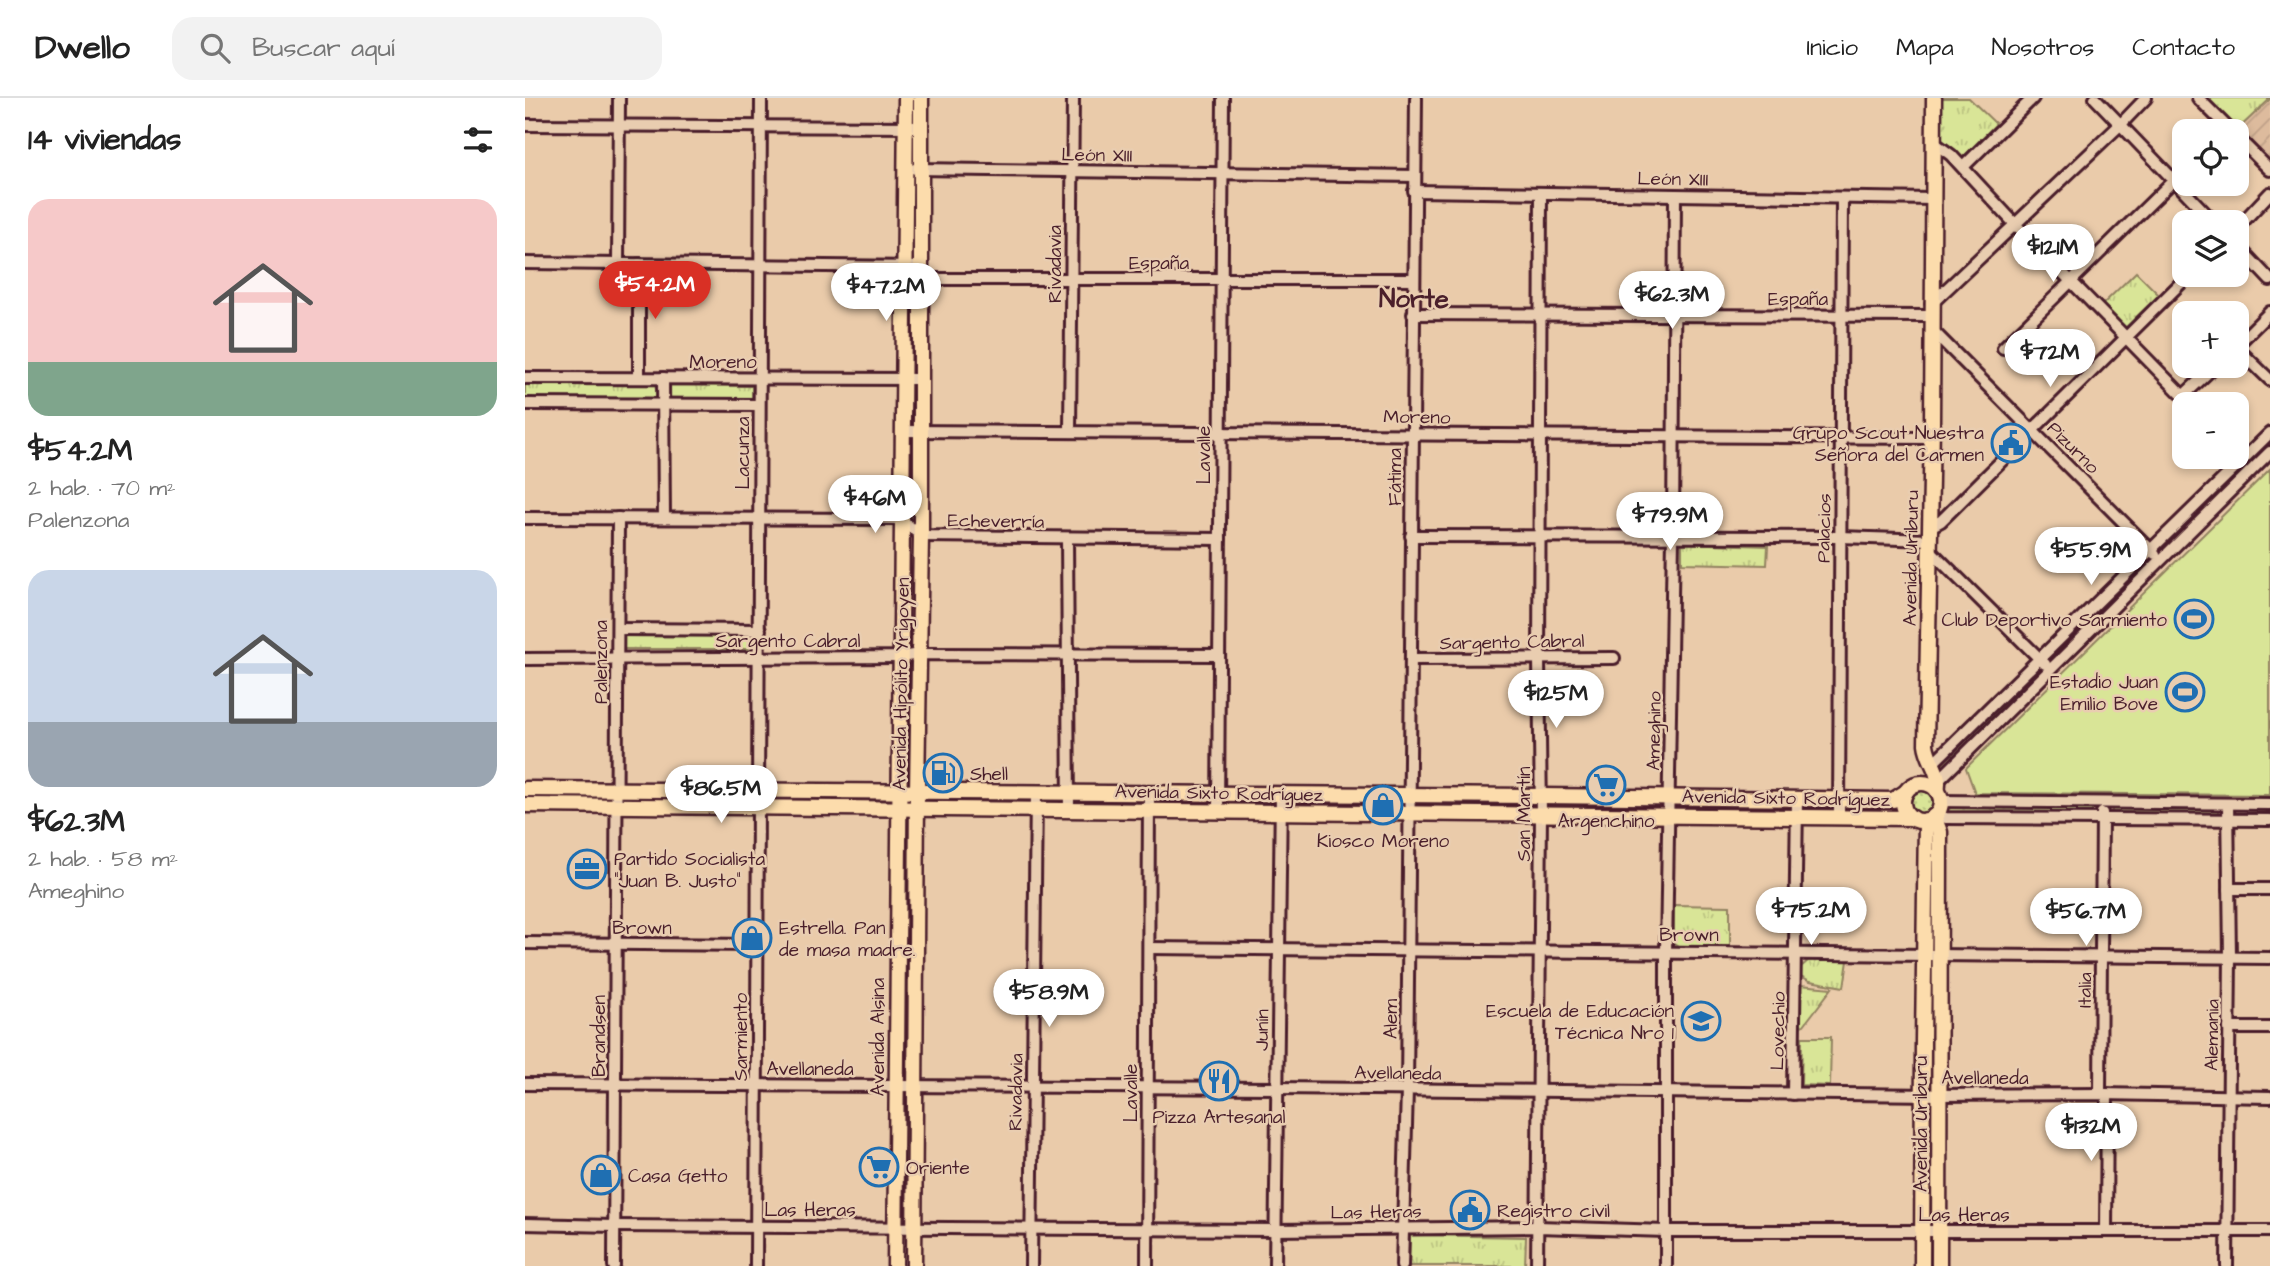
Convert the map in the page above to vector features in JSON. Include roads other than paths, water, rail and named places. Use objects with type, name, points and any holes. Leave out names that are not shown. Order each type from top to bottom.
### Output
[{"type":"main road","name":"Avenida Hipólito Yrigoyen","points":[[906,98],[913,127]]},
{"type":"main road","name":"Avenida Hipólito Yrigoyen","points":[[898,809],[904,273],[913,127],[921,98]]},
{"type":"main road","name":"Avenida Uriburu","points":[[1922,1266],[1924,956],[1933,763],[1927,754],[1926,744],[1934,98]]},
{"type":"main road","name":"Avenida Hipólito Yrigoyen","points":[[912,169],[920,273],[921,379],[917,809]]},
{"type":"main road","points":[[1907,790],[1918,783],[1933,786],[1932,806],[1905,809],[1903,803],[1907,790],[1933,763]]},
{"type":"main road","name":"Avenida Sixto Rodríguez","points":[[525,789],[1797,800],[1893,800],[1907,790]]},
{"type":"main road","name":"Avenida Sixto Rodríguez","points":[[525,805],[1796,817],[1839,816],[1932,806]]},
{"type":"main road","name":"Avenida Uriburu","points":[[1932,806],[1940,832],[1939,1266]]},
{"type":"main road","name":"Avenida Alsina","points":[[895,1266],[898,809]]},
{"type":"main road","name":"Avenida Alsina","points":[[914,1266],[917,809]]},
{"type":"main road","points":[[897,953],[916,953]]},
{"type":"street","points":[[618,264],[619,98]]},
{"type":"street","name":"Lacunza","points":[[759,808],[761,98]]},
{"type":"street","name":"Rivadavia","points":[[1070,431],[1073,98]]},
{"type":"street","name":"Lavalle","points":[[1218,811],[1223,98]]},
{"type":"street","name":"Fátima","points":[[1409,813],[1416,98]]},
{"type":"street","points":[[1963,167],[2033,98]]},
{"type":"street","points":[[2095,98],[2172,178]]},
{"type":"street","points":[[1932,317],[2015,224],[2146,98]]},
{"type":"street","points":[[2198,98],[2219,119]]},
{"type":"street","points":[[525,125],[913,127]]},
{"type":"street","points":[[1933,142],[1963,167],[2179,392]]},
{"type":"street","points":[[2249,149],[2270,170]]},
{"type":"street","name":"León XIII","points":[[912,169],[1415,176]]},
{"type":"street","points":[[2003,348],[2172,182]]},
{"type":"street","name":"León XIII","points":[[1414,191],[1933,199]]},
{"type":"street","points":[[2249,215],[2270,193]]},
{"type":"street","name":"San Martín","points":[[1537,1266],[1542,814],[1539,659],[1541,194]]},
{"type":"street","name":"Ameghino","points":[[1666,1266],[1666,952],[1675,196]]},
{"type":"street","points":[[2189,196],[2203,210]]},
{"type":"street","name":"Palacios","points":[[1839,816],[1842,198]]},
{"type":"street","points":[[2249,258],[2270,280]]},
{"type":"street","name":"España","points":[[525,263],[761,265],[1072,279],[1414,279]]},
{"type":"street","points":[[639,264],[639,378]]},
{"type":"street","points":[[1930,539],[1941,521],[2031,429],[2177,287]]},
{"type":"street","points":[[2249,334],[2270,312]]},
{"type":"street","name":"España","points":[[1413,314],[1932,317]]},
{"type":"street","name":"Pizurno","points":[[1932,317],[2031,429],[2160,559]]},
{"type":"street","points":[[2249,358],[2270,380]]},
{"type":"street","name":"Moreno","points":[[525,378],[921,379]]},
{"type":"street","points":[[663,378],[664,518]]},
{"type":"street","points":[[2194,392],[2205,378]]},
{"type":"street","points":[[525,404],[759,405]]},
{"type":"street","name":"Moreno","points":[[903,431],[1931,438]]},
{"type":"street","points":[[2249,448],[2270,433]]},
{"type":"street","points":[[1932,806],[2049,669],[2270,452]]},
{"type":"street","points":[[2249,463],[2254,467]]},
{"type":"street","points":[[1933,763],[2151,550],[2227,469]]},
{"type":"street","points":[[525,518],[901,519]]},
{"type":"street","name":"Palenzona","points":[[617,807],[618,518]]},
{"type":"street","name":"Echeverría","points":[[901,519],[921,536],[1220,538]]},
{"type":"street","points":[[1411,536],[1930,539],[2049,669]]},
{"type":"street","points":[[1067,539],[1069,810]]},
{"type":"street","name":"Sargento Cabral","points":[[618,629],[760,630]]},
{"type":"street","name":"Sargento Cabral","points":[[525,659],[900,657],[920,654],[1218,655]]},
{"type":"street","name":"Sargento Cabral","points":[[1411,659],[1615,657]]},
{"type":"street","name":"Rivadavia","points":[[1031,1266],[1036,793]]},
{"type":"street","name":"Lavalle","points":[[1147,1266],[1149,794]]},
{"type":"street","name":"Junín","points":[[1275,1266],[1281,794]]},
{"type":"street","name":"Lovechio","points":[[1793,1094],[1797,800]]},
{"type":"street","name":"Italia","points":[[2102,803],[2101,957],[2106,1231]]},
{"type":"street","name":"Alemania","points":[[2227,1266],[2230,957],[2228,803]]},
{"type":"street","name":"Avenida Sixto Rodríguez","points":[[1932,806],[2270,804]]},
{"type":"street","name":"Avenida Sixto Rodríguez","points":[[1932,806],[1946,818],[2270,820]]},
{"type":"street","name":"Brandsen","points":[[614,1266],[617,807]]},
{"type":"street","name":"Sarmiento","points":[[756,1266],[759,808]]},
{"type":"street","name":"Alem","points":[[1402,1266],[1407,1090],[1409,813]]},
{"type":"street","points":[[2229,888],[2270,889]]},
{"type":"street","name":"Brown","points":[[525,943],[759,945]]},
{"type":"street","name":"Brown","points":[[1149,948],[2270,958]]},
{"type":"street","points":[[2229,1028],[2270,1028]]},
{"type":"street","name":"Avellaneda","points":[[525,1084],[2270,1097]]},
{"type":"street","name":"Las Heras","points":[[525,1224],[1276,1230],[1538,1227],[1666,1231],[2270,1231]]},
{"type":"place","name":"Grupo Scout Nuestra Señora del Carmen","points":[[2011,443]]},
{"type":"place","name":"Club Deportivo Sarmiento","points":[[2194,619]]},
{"type":"place","name":"Estadio Juan Emilio Bove","points":[[2185,692]]},
{"type":"place","name":"Shell","points":[[943,773]]},
{"type":"place","name":"Argenchino","points":[[1606,785]]},
{"type":"place","name":"Kiosco Moreno","points":[[1383,805]]},
{"type":"place","name":"Partido Socialista \"Juan B. Justo\"","points":[[587,869]]},
{"type":"place","name":"Estrella. Pan de masa madre.","points":[[752,938]]},
{"type":"place","name":"Escuela de Educación Técnica Nro 1","points":[[1701,1021]]},
{"type":"place","name":"Pizza Artesanal","points":[[1219,1081]]},
{"type":"place","name":"Oriente","points":[[879,1167]]},
{"type":"place","name":"Casa Getto","points":[[601,1175]]},
{"type":"place","name":"Registro civil","points":[[1470,1210]]},
{"type":"district","name":"Norte","points":[[1414,298]]}]
